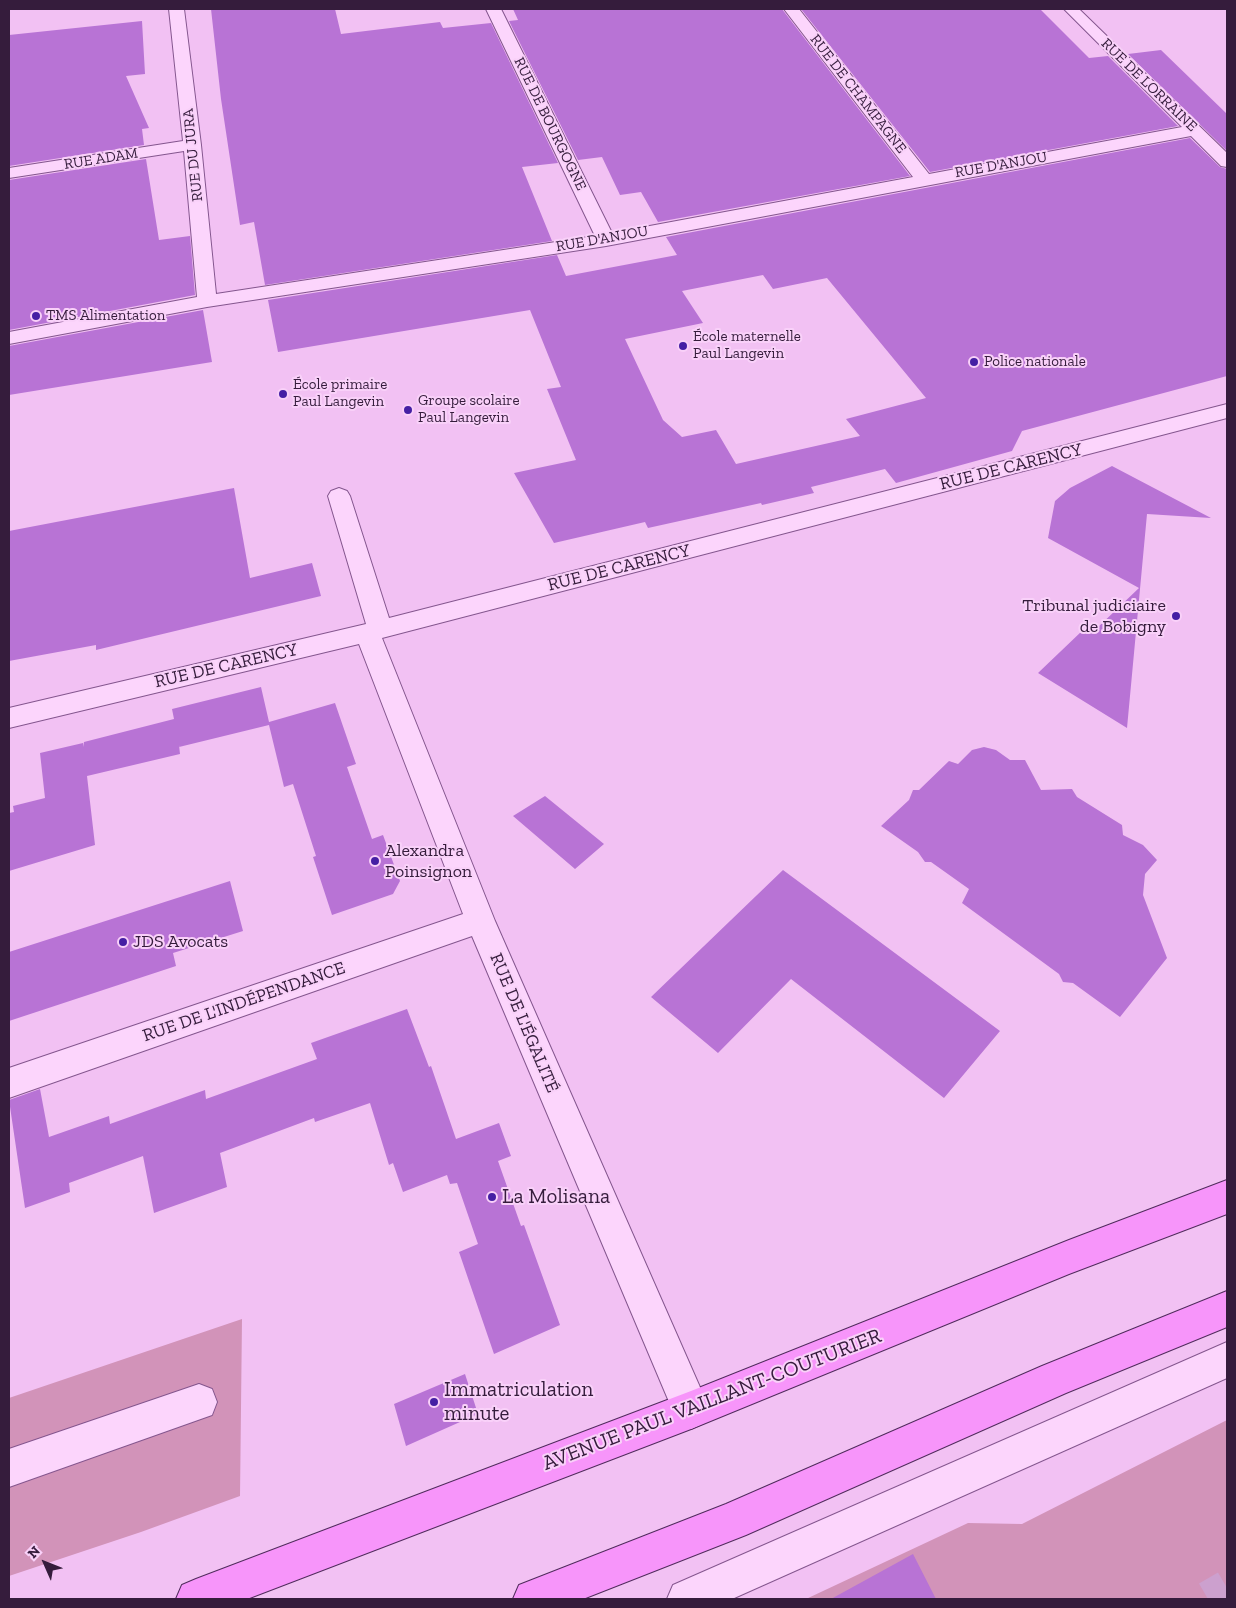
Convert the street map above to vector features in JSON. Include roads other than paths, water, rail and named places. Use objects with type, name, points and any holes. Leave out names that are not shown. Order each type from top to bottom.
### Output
[{"type":"main road","name":"AVENUE PAUL VAILLANT-COUTURIER","points":[[196,1599],[691,1410],[1069,1257],[1227,1197]]},
{"type":"main road","points":[[533,1599],[732,1520],[1055,1379],[1227,1308]]},
{"type":"street","name":"RUE DU JURA","points":[[176,9],[192,145],[207,301]]},
{"type":"street","name":"RUE DE BOURGOGNE","points":[[493,9],[606,240]]},
{"type":"street","name":"RUE DE CHAMPAGNE","points":[[791,9],[924,180]]},
{"type":"street","name":"RUE DE LORRAINE","points":[[1070,9],[1227,162]]},
{"type":"street","name":"RUE D'ANJOU","points":[[9,338],[207,301],[606,240],[1194,130]]},
{"type":"street","name":"RUE ADAM","points":[[9,173],[192,145]]},
{"type":"street","name":"RUE DE CARENCY","points":[[9,718],[374,631],[1227,411]]},
{"type":"street","name":"RUE DE L'ÉGALITÉ","points":[[339,496],[374,631],[480,921],[691,1410]]},
{"type":"street","name":"RUE DE L'INDÉPENDANCE","points":[[9,1083],[480,921]]},
{"type":"street","points":[[688,1599],[1227,1360]]},
{"type":"street","points":[[9,1468],[199,1402]]},
{"type":"tunnel","points":[[1208,1599],[1227,1588]]},
{"type":"place","name":"TMS Alimentation","points":[[36,316]]},
{"type":"place","name":"École maternelle Paul Langevin","points":[[683,346]]},
{"type":"place","name":"Police nationale","points":[[974,362]]},
{"type":"place","name":"École primaire Paul Langevin","points":[[283,394]]},
{"type":"place","name":"Groupe scolaire Paul Langevin","points":[[408,410]]},
{"type":"place","name":"Tribunal judiciaire de Bobigny","points":[[1176,616]]},
{"type":"place","name":"Alexandra Poinsignon","points":[[375,861]]},
{"type":"place","name":"JDS Avocats","points":[[123,942]]},
{"type":"place","name":"La Molisana","points":[[492,1197]]},
{"type":"place","name":"Immatriculation minute","points":[[434,1402]]}]
